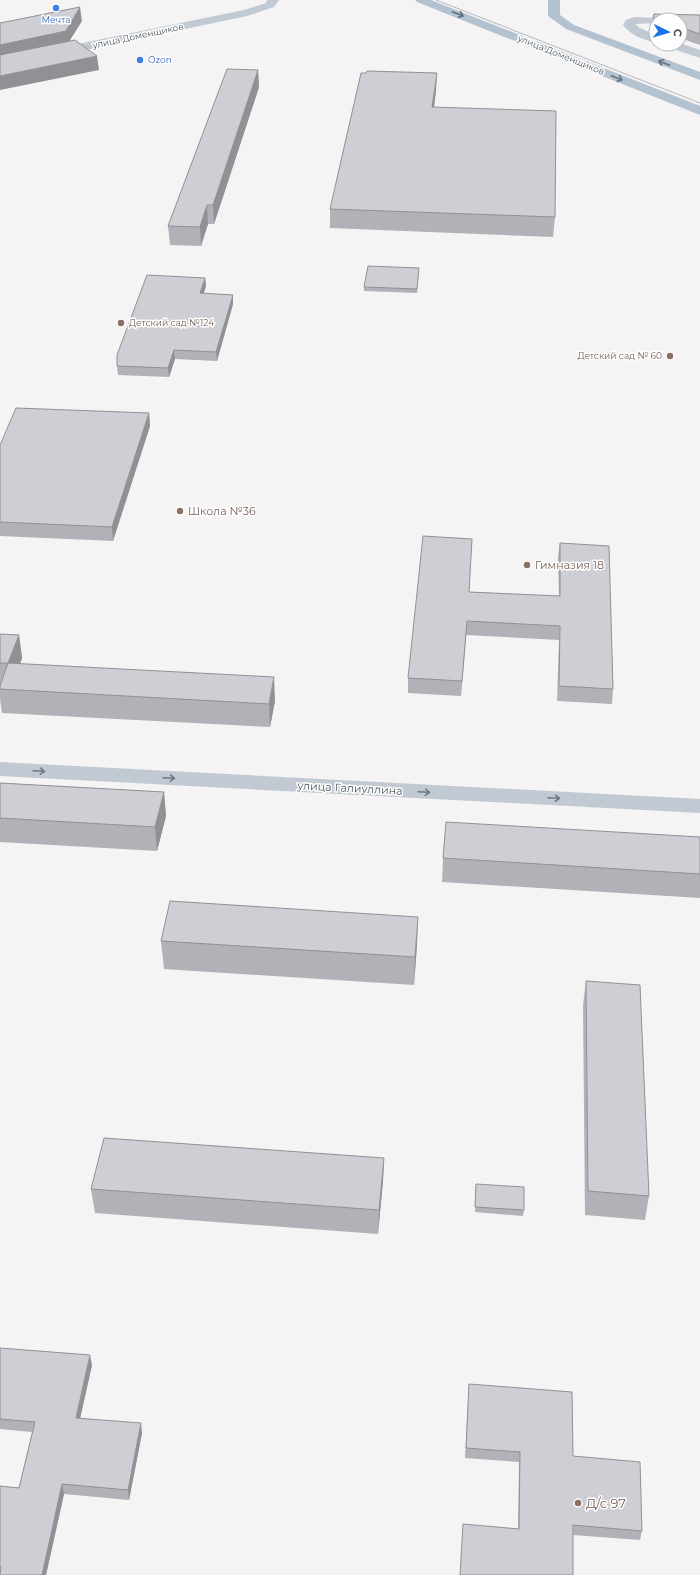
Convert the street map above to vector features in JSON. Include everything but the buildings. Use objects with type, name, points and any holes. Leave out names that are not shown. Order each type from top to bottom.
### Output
[{"type":"main road","name":"улица Доменщиков","points":[[421,0],[700,111]]},
{"type":"main road","points":[[554,0],[554,16],[570,27],[700,76]]},
{"type":"street","name":"улица Доменщиков","points":[[0,64],[247,13],[267,7],[273,0]]},
{"type":"street","points":[[648,20],[634,20],[630,22],[629,25],[636,32],[648,36]]},
{"type":"street","points":[[688,50],[700,54]]},
{"type":"street","name":"улица Галиуллина","points":[[0,769],[700,806]]},
{"type":"tram line","points":[[436,0],[700,103]]},
{"type":"place","name":"Мечта","points":[[56,8]]},
{"type":"place","name":"Ozon","points":[[140,60]]},
{"type":"place","name":"Детский сад №124","points":[[121,323]]},
{"type":"place","name":"Детский сад № 60","points":[[670,356]]},
{"type":"place","name":"Школа №36","points":[[180,511]]},
{"type":"place","name":"Гимназия 18","points":[[527,565]]},
{"type":"place","name":"Д/с 97","points":[[578,1503]]}]
